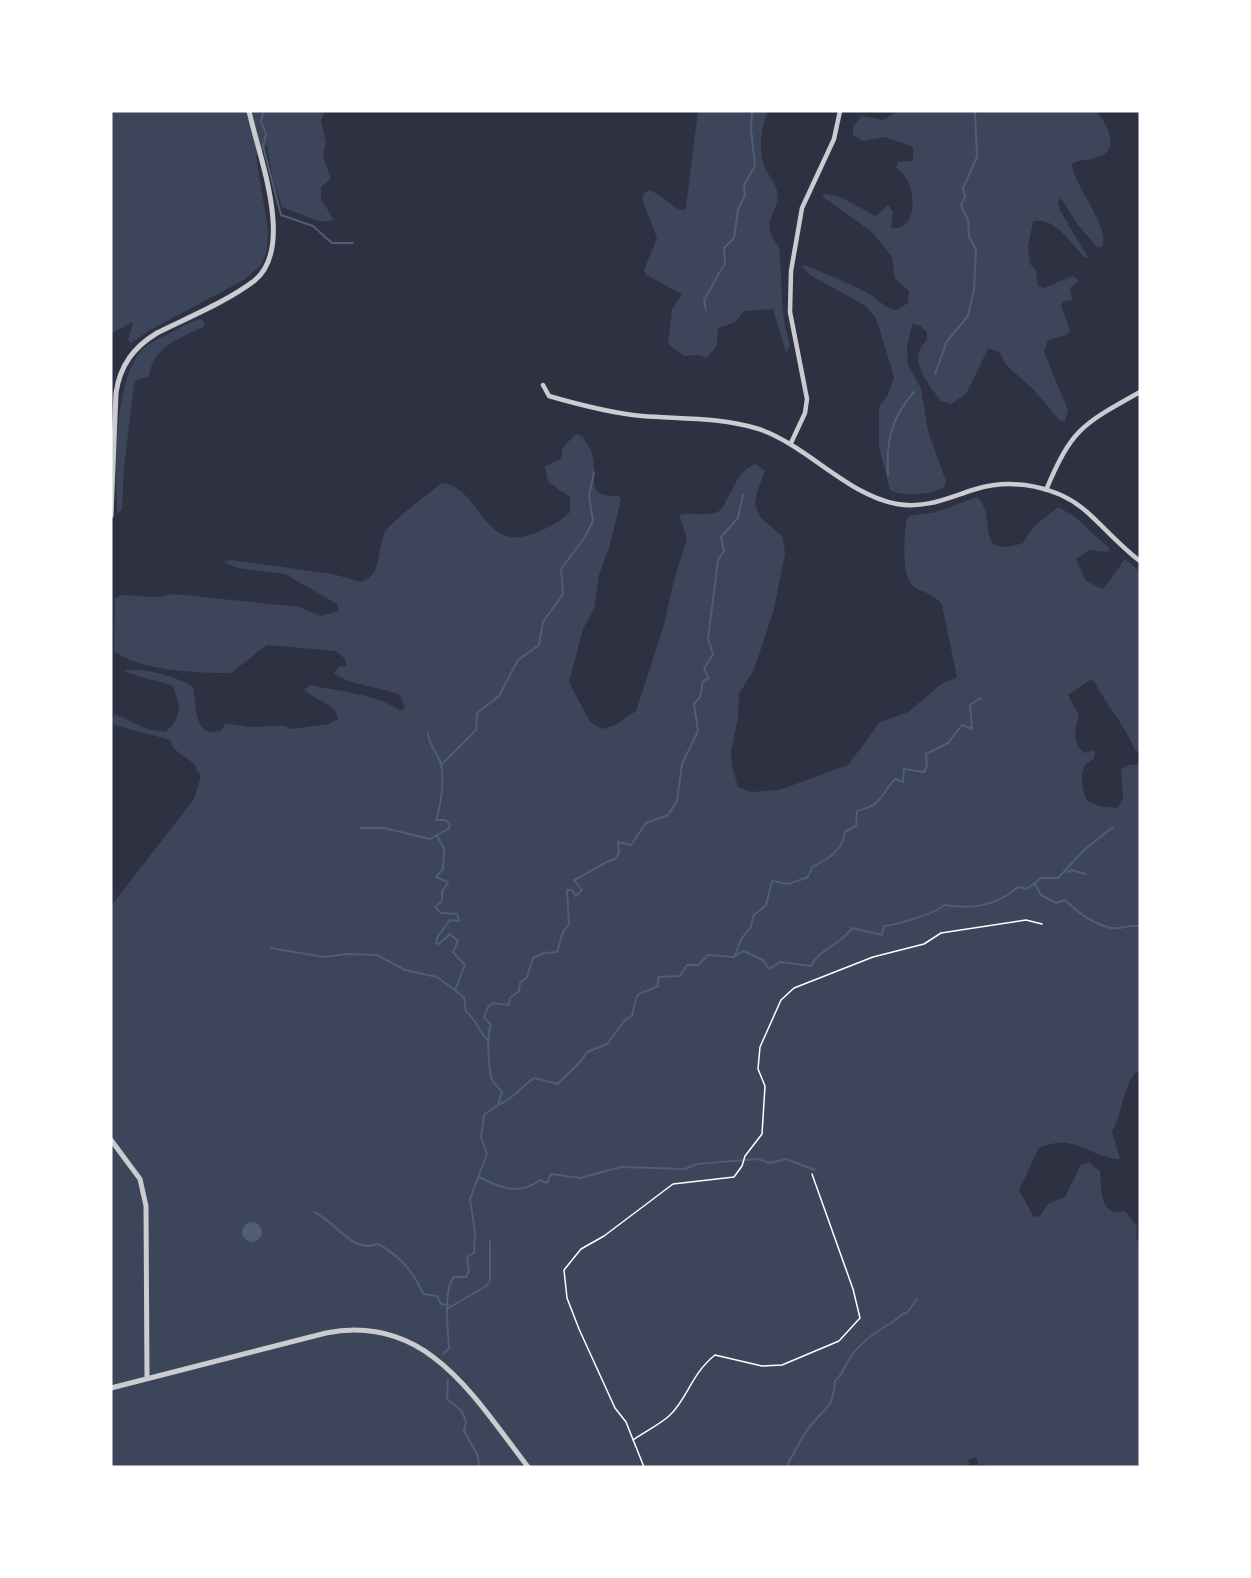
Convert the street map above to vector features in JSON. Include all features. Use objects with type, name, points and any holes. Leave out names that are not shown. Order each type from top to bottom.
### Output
[{"type":"street","points":[[111,516],[116,393],[119,376],[129,356],[142,342],[254,281],[266,266],[273,251],[272,212],[249,111]]},
{"type":"street","points":[[791,443],[805,413],[807,399],[790,312],[791,271],[802,208],[834,139],[840,111]]},
{"type":"street","points":[[543,385],[549,396],[601,410],[726,422],[758,429],[791,443],[859,489],[897,504],[936,503],[994,485],[1022,484],[1046,490],[1077,504],[1140,561]]},
{"type":"street","points":[[1046,490],[1059,458],[1077,431],[1140,392]]},
{"type":"street","points":[[1135,557],[1140,551]]},
{"type":"street","points":[[111,1140],[140,1179],[146,1206],[147,1378]]},
{"type":"street","points":[[111,1388],[337,1330],[365,1328],[379,1330],[417,1345],[448,1368],[528,1467]]},
{"type":"path","points":[[644,1467],[626,1422],[615,1408],[579,1329],[567,1298],[564,1270],[580,1250],[604,1236],[673,1184],[734,1177],[742,1166],[745,1156],[762,1134],[765,1086],[758,1068],[760,1047],[781,1000],[794,988],[873,957],[924,944],[941,933],[1026,920],[1042,924]]},
{"type":"path","points":[[632,1441],[669,1416],[697,1373],[715,1355],[762,1366],[782,1365],[839,1341],[860,1318],[853,1288],[812,1174]]},
{"type":"shaded area","points":[[111,111],[325,111],[321,121],[326,142],[323,157],[331,179],[321,187],[321,199],[334,220],[320,222],[282,207],[273,180],[267,145],[256,156],[268,230],[267,251],[260,266],[244,280],[150,330],[131,343],[128,340],[133,322],[111,333]]},
{"type":"shaded area","points":[[698,111],[769,111],[762,131],[761,152],[764,166],[777,191],[770,229],[779,247],[783,308],[790,345],[786,353],[773,309],[744,311],[734,323],[718,328],[717,345],[707,358],[699,355],[684,356],[668,344],[672,310],[682,294],[646,275],[644,270],[657,238],[642,199],[644,193],[651,190],[678,209],[684,210],[686,207]]},
{"type":"shaded area","points":[[899,111],[1096,111],[1108,130],[1111,143],[1104,155],[1072,164],[1074,173],[1101,229],[1102,247],[1098,248],[1077,224],[1061,198],[1058,202],[1059,209],[1088,257],[1085,258],[1062,232],[1040,221],[1033,222],[1028,246],[1030,264],[1036,270],[1038,286],[1044,288],[1073,276],[1079,281],[1070,288],[1072,300],[1063,302],[1061,305],[1070,331],[1067,335],[1048,340],[1044,352],[1068,410],[1065,421],[1060,421],[1033,389],[1006,365],[1000,353],[992,349],[988,349],[966,394],[951,404],[941,401],[925,379],[919,363],[918,355],[927,340],[927,332],[919,325],[912,324],[907,348],[908,365],[921,388],[928,431],[946,481],[944,487],[938,490],[917,494],[902,494],[890,490],[879,447],[879,407],[887,396],[894,377],[876,318],[866,306],[810,275],[803,267],[803,265],[814,269],[856,287],[892,309],[896,310],[908,303],[909,291],[895,279],[892,257],[872,232],[822,196],[825,194],[840,197],[876,216],[888,205],[893,212],[891,228],[900,228],[906,224],[912,210],[912,193],[906,178],[896,167],[898,162],[913,161],[913,147],[885,137],[862,141],[853,135],[853,127],[861,116],[881,121]]},
{"type":"shaded area","points":[[202,319],[205,326],[169,344],[156,357],[149,377],[138,379],[134,384],[124,467],[122,510],[117,514],[118,429],[125,384],[132,366],[141,351],[155,340]]},
{"type":"shaded area","points":[[576,434],[582,436],[592,454],[596,490],[600,493],[619,496],[621,500],[609,548],[599,575],[594,609],[583,629],[569,682],[590,722],[602,729],[615,725],[636,711],[664,625],[674,580],[687,539],[679,515],[717,512],[747,469],[755,464],[765,471],[755,505],[761,518],[783,537],[785,554],[774,609],[761,649],[753,671],[739,694],[738,718],[731,752],[732,765],[738,787],[751,792],[779,790],[848,765],[880,722],[908,712],[940,685],[957,677],[942,605],[933,596],[914,587],[907,574],[904,546],[906,521],[909,516],[936,512],[977,497],[983,505],[991,541],[997,546],[1007,547],[1023,543],[1033,527],[1058,507],[1074,516],[1110,549],[1107,552],[1089,550],[1076,559],[1086,581],[1103,589],[1125,559],[1140,571],[1140,753],[1135,750],[1126,731],[1093,680],[1068,695],[1079,715],[1075,731],[1078,745],[1085,753],[1095,750],[1094,759],[1085,766],[1082,777],[1087,801],[1099,806],[1118,808],[1123,798],[1121,769],[1128,765],[1140,764],[1140,1070],[1130,1081],[1112,1131],[1120,1159],[1072,1144],[1051,1144],[1039,1148],[1019,1190],[1033,1216],[1039,1217],[1048,1204],[1065,1197],[1081,1165],[1089,1162],[1100,1171],[1103,1200],[1106,1206],[1115,1212],[1125,1211],[1137,1227],[1136,1240],[1140,1241],[1140,1467],[988,1467],[982,1464],[971,1467],[979,1464],[976,1457],[968,1460],[970,1467],[111,1467],[111,906],[194,799],[201,776],[193,763],[174,749],[170,740],[115,725],[112,721],[115,714],[147,729],[166,732],[178,715],[179,705],[172,685],[124,670],[141,670],[160,674],[178,679],[193,687],[196,711],[201,726],[213,732],[222,730],[225,723],[248,727],[284,726],[292,729],[328,724],[338,719],[329,705],[304,689],[311,685],[380,700],[400,711],[405,708],[400,695],[349,681],[334,673],[339,667],[347,666],[345,659],[336,651],[267,645],[231,673],[170,670],[125,658],[114,651],[115,598],[122,595],[156,597],[174,594],[300,607],[320,616],[339,611],[337,604],[285,574],[237,568],[224,562],[230,560],[333,574],[361,582],[374,573],[383,536],[387,529],[442,483],[455,487],[466,496],[494,529],[505,535],[519,537],[538,532],[560,521],[570,512],[570,497],[548,482],[545,466],[561,459],[563,447]]},
{"type":"shaded area","points":[[252,1222],[259,1225],[262,1232],[259,1239],[252,1242],[245,1239],[242,1232],[245,1225]]},
{"type":"waterway","points":[[264,111],[261,121],[266,134],[263,146],[281,215],[313,226],[332,243],[353,243]]},
{"type":"waterway","points":[[706,310],[704,300],[725,264],[724,248],[734,238],[738,210],[745,195],[744,185],[755,166],[751,129],[752,111]]},
{"type":"waterway","points":[[935,374],[947,341],[968,316],[974,290],[976,250],[969,236],[968,220],[961,205],[965,197],[963,188],[977,157],[975,111]]},
{"type":"waterway","points":[[888,475],[888,451],[892,430],[900,411],[914,392]]},
{"type":"waterway","points":[[441,765],[476,730],[477,713],[499,696],[518,660],[539,645],[543,622],[563,594],[561,569],[585,537],[593,521],[589,496],[594,472]]},
{"type":"waterway","points":[[443,1354],[449,1348],[448,1291],[454,1277],[466,1277],[469,1271],[467,1257],[474,1253],[475,1232],[470,1199],[487,1154],[481,1137],[484,1115],[498,1105],[502,1092],[491,1077],[488,1043],[491,1025],[484,1017],[488,1007],[493,1003],[509,1005],[510,998],[519,991],[520,983],[527,977],[533,958],[544,953],[557,952],[563,932],[569,924],[567,890],[572,890],[576,896],[582,890],[574,880],[615,859],[619,853],[618,842],[631,845],[646,823],[668,815],[677,801],[682,764],[698,731],[694,704],[700,697],[703,681],[709,678],[704,669],[713,654],[708,639],[718,560],[724,551],[721,537],[738,518],[743,495]]},
{"type":"waterway","points":[[734,957],[742,938],[751,927],[753,916],[766,905],[772,881],[789,884],[808,877],[812,867],[834,854],[844,839],[845,832],[856,826],[857,811],[876,803],[895,779],[903,782],[904,769],[924,772],[927,766],[926,754],[948,743],[962,725],[972,729],[970,705],[981,698]]},
{"type":"waterway","points":[[360,828],[384,828],[430,839],[448,829],[450,825],[446,820],[436,820],[441,798],[442,772],[428,733]]},
{"type":"waterway","points":[[498,1105],[512,1097],[534,1078],[558,1084],[578,1065],[587,1052],[607,1044],[625,1020],[632,1016],[639,994],[658,986],[658,977],[680,976],[687,965],[698,965],[708,955],[734,957],[743,951],[763,960],[769,969],[780,962],[811,966],[820,955],[842,939],[852,928],[882,935],[884,926],[926,915],[944,905],[964,907],[992,903],[1018,887],[1027,889],[1041,878],[1058,878],[1084,850],[1113,827]]},
{"type":"waterway","points":[[437,836],[444,848],[443,869],[436,877],[448,882],[442,892],[442,901],[435,907],[441,913],[457,914],[459,921],[450,920],[438,936],[436,943],[439,944],[450,934],[458,941],[453,952],[465,965],[455,990]]},
{"type":"waterway","points":[[1067,872],[1072,870],[1085,874]]},
{"type":"waterway","points":[[1035,884],[1041,895],[1056,903],[1065,900],[1098,924],[1114,928],[1140,926]]},
{"type":"waterway","points":[[271,948],[324,957],[347,954],[377,955],[405,970],[437,977],[464,997],[466,1012],[488,1040]]},
{"type":"waterway","points":[[479,1177],[502,1187],[517,1189],[525,1188],[540,1180],[547,1183],[551,1174],[580,1178],[621,1167],[685,1169],[697,1164],[758,1159],[770,1163],[786,1159],[815,1170]]},
{"type":"waterway","points":[[314,1212],[352,1241],[368,1246],[378,1244],[386,1249],[405,1265],[423,1294],[437,1296],[441,1304],[448,1305]]},
{"type":"waterway","points":[[447,1309],[486,1286],[490,1281],[490,1241]]},
{"type":"waterway","points":[[786,1467],[807,1430],[831,1402],[835,1381],[852,1355],[873,1334],[907,1313],[917,1299]]},
{"type":"waterway","points":[[448,1380],[447,1399],[461,1410],[466,1421],[464,1431],[478,1456],[479,1467]]}]
